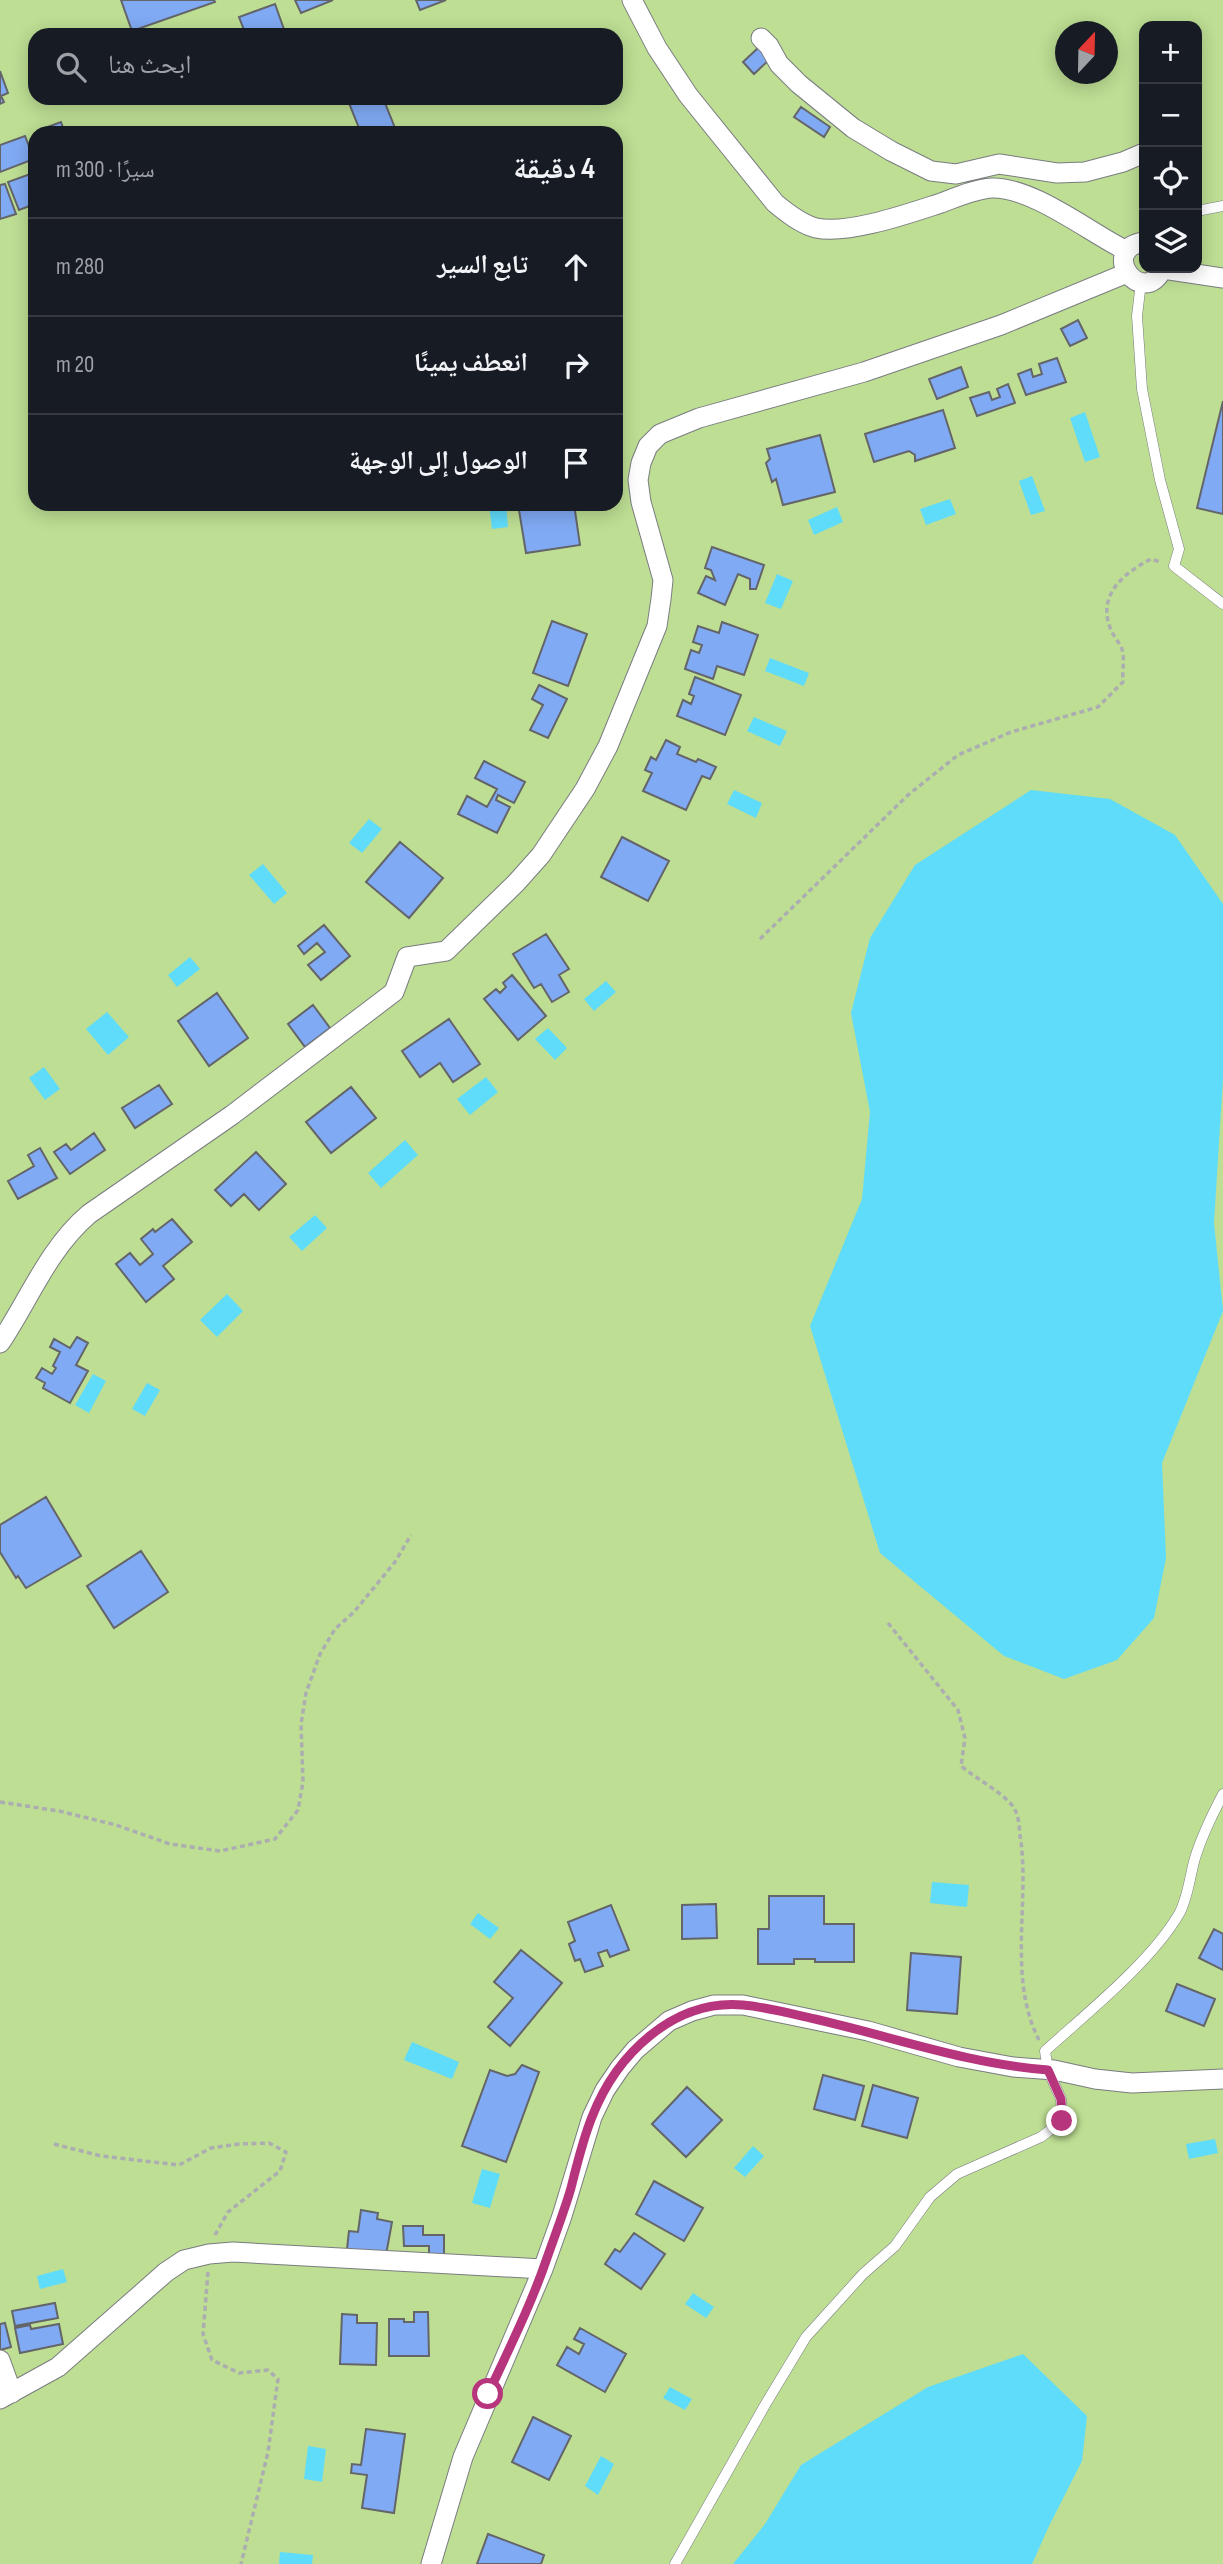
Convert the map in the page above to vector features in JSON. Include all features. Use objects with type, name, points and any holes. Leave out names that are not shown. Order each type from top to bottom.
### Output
[{"type":"street","points":[[632,0],[657,48],[688,95],[775,203],[803,222],[814,228],[844,228],[904,215],[972,192],[994,188],[1022,193],[1136,247],[1124,258],[1134,278]]},
{"type":"street","points":[[761,38],[786,71],[853,128],[931,171],[956,174],[999,164],[1058,173],[1084,172],[1139,155]]},
{"type":"street","points":[[0,1343],[72,1228],[266,1091],[394,992],[407,957],[446,951],[541,855],[585,789],[603,755],[657,626],[663,580],[638,480],[648,446],[660,434],[699,418],[889,363],[1134,278],[1154,279],[1159,273]]},
{"type":"street","points":[[1193,273],[1223,278]]},
{"type":"street","points":[[431,2564],[463,2457],[543,2269],[592,2117],[605,2090],[635,2050],[669,2021],[714,2005],[743,2005],[868,2031],[959,2057],[1013,2067],[1046,2060],[1132,2083],[1223,2078]]},
{"type":"street","points":[[0,2360],[6,2396],[58,2367],[166,2272],[184,2260],[209,2254],[261,2253],[543,2269]]},
{"type":"lane","points":[[1202,210],[1223,206]]},
{"type":"lane","points":[[1134,278],[1142,389],[1160,480],[1179,549],[1174,566],[1223,604]]},
{"type":"lane","points":[[675,2564],[806,2337],[863,2274],[895,2246],[930,2197],[957,2174],[1041,2137],[1062,2121],[1061,2099],[1046,2060],[1100,2001],[1156,1946],[1180,1912],[1196,1855],[1223,1794]]},
{"type":"path","points":[[760,939],[908,795],[958,755],[1011,732],[1098,707],[1123,682],[1122,649],[1111,630],[1107,611],[1116,582],[1131,569],[1152,559],[1174,566]]},
{"type":"path","points":[[0,1802],[59,1811],[116,1825],[170,1844],[220,1851],[275,1839],[298,1810],[303,1782],[301,1724],[306,1693],[320,1654],[334,1629],[354,1612],[395,1562],[411,1535]]},
{"type":"path","points":[[888,1623],[958,1710],[965,1738],[961,1766],[979,1782],[1007,1798],[1016,1811],[1024,1865],[1021,1951],[1029,2020],[1046,2060]]},
{"type":"path","points":[[54,2144],[101,2156],[179,2165],[211,2148],[239,2144],[269,2143],[286,2152],[280,2171],[228,2212],[211,2242],[209,2254],[202,2334],[212,2360],[239,2373],[268,2370],[278,2379],[268,2452],[241,2564]]},
{"type":"green space","points":[[0,0],[1223,0],[1223,2564],[0,2564]]},
{"type":"water","points":[[1085,412],[1100,457],[1085,462],[1070,418]]},
{"type":"water","points":[[1032,476],[1045,511],[1031,515],[1019,481]]},
{"type":"water","points":[[950,499],[956,514],[926,525],[920,509]]},
{"type":"water","points":[[837,507],[843,522],[814,535],[808,520]]},
{"type":"water","points":[[490,511],[507,511],[508,527],[492,529]]},
{"type":"water","points":[[777,574],[793,581],[781,609],[765,603]]},
{"type":"water","points":[[770,658],[809,673],[804,686],[765,671]]},
{"type":"water","points":[[754,717],[787,731],[780,746],[747,731]]},
{"type":"water","points":[[734,790],[762,803],[756,818],[727,804]]},
{"type":"water","points":[[1031,790],[1110,799],[1175,835],[1223,904],[1223,1078],[1214,1223],[1223,1311],[1162,1463],[1166,1558],[1154,1618],[1117,1660],[1064,1679],[1004,1656],[880,1553],[810,1326],[862,1199],[870,1112],[851,1013],[870,938],[915,865]]},
{"type":"water","points":[[369,819],[382,829],[362,853],[349,843]]},
{"type":"water","points":[[263,864],[287,893],[274,904],[249,875]]},
{"type":"water","points":[[190,957],[200,969],[177,987],[168,975]]},
{"type":"water","points":[[606,981],[616,992],[594,1011],[584,999]]},
{"type":"water","points":[[107,1012],[129,1037],[108,1055],[86,1029]]},
{"type":"water","points":[[548,1028],[567,1048],[555,1060],[535,1039]]},
{"type":"water","points":[[44,1067],[60,1089],[45,1100],[29,1078]]},
{"type":"water","points":[[486,1077],[498,1092],[470,1115],[457,1099]]},
{"type":"water","points":[[405,1140],[418,1155],[381,1188],[368,1173]]},
{"type":"water","points":[[315,1215],[327,1228],[302,1251],[289,1237]]},
{"type":"water","points":[[227,1294],[243,1311],[217,1337],[200,1320]]},
{"type":"water","points":[[93,1374],[106,1381],[89,1413],[75,1405]]},
{"type":"water","points":[[147,1383],[160,1390],[145,1416],[132,1409]]},
{"type":"water","points":[[932,1882],[969,1885],[967,1907],[930,1903]]},
{"type":"water","points":[[478,1913],[499,1928],[490,1939],[470,1924]]},
{"type":"water","points":[[412,2042],[459,2062],[452,2079],[404,2060]]},
{"type":"water","points":[[1215,2139],[1218,2153],[1189,2159],[1186,2144]]},
{"type":"water","points":[[753,2146],[764,2156],[745,2177],[734,2168]]},
{"type":"water","points":[[482,2169],[500,2174],[490,2208],[472,2203]]},
{"type":"water","points":[[63,2269],[67,2282],[40,2289],[37,2276]]},
{"type":"water","points":[[693,2293],[714,2307],[706,2318],[685,2304]]},
{"type":"water","points":[[1023,2354],[1087,2416],[1082,2461],[1032,2564],[733,2564],[765,2524],[801,2465],[928,2387]]},
{"type":"water","points":[[670,2387],[692,2399],[685,2410],[663,2398]]},
{"type":"water","points":[[308,2446],[326,2449],[322,2482],[304,2479]]},
{"type":"water","points":[[601,2456],[614,2464],[598,2495],[585,2486]]},
{"type":"water","points":[[280,2552],[313,2555],[312,2564],[279,2564]]},
{"type":"building","points":[[121,0],[215,2],[141,28],[131,28]]},
{"type":"building","points":[[295,0],[333,0],[301,13]]},
{"type":"building","points":[[416,0],[446,0],[420,10]]},
{"type":"building","points":[[275,4],[284,28],[243,28],[239,17]]},
{"type":"building","points":[[759,47],[770,59],[754,74],[743,62]]},
{"type":"building","points":[[0,71],[8,93],[1,96],[4,102],[0,104]]},
{"type":"building","points":[[350,105],[386,105],[394,126],[358,126]]},
{"type":"building","points":[[801,107],[830,127],[824,137],[794,117]]},
{"type":"building","points":[[25,136],[28,161],[0,172],[0,145]]},
{"type":"building","points":[[28,175],[28,207],[19,210],[8,182]]},
{"type":"building","points":[[5,184],[16,214],[0,219],[0,185]]},
{"type":"building","points":[[1078,320],[1087,338],[1070,346],[1061,329]]},
{"type":"building","points":[[1057,358],[1066,382],[1026,395],[1018,374],[1031,369],[1033,377],[1042,374],[1039,364]]},
{"type":"building","points":[[961,367],[968,387],[937,399],[929,379]]},
{"type":"building","points":[[1008,384],[1015,403],[977,416],[970,398],[989,392],[992,400],[1000,397],[997,389]]},
{"type":"building","points":[[1223,401],[1223,514],[1197,508]]},
{"type":"building","points":[[943,410],[955,448],[915,461],[915,455],[909,451],[874,462],[865,434]]},
{"type":"building","points":[[820,435],[835,492],[783,505],[776,479],[772,482],[766,463],[770,459],[767,449]]},
{"type":"building","points":[[519,511],[575,511],[580,545],[526,553]]},
{"type":"building","points":[[712,547],[764,565],[756,589],[750,589],[750,579],[738,574],[725,605],[698,593],[706,576],[715,580],[711,570],[705,568]]},
{"type":"building","points":[[552,621],[587,634],[568,686],[533,673]]},
{"type":"building","points":[[722,622],[758,635],[744,675],[717,666],[713,679],[685,669],[691,650],[699,653],[702,645],[693,642],[698,626],[719,633]]},
{"type":"building","points":[[695,677],[741,695],[725,735],[677,716],[683,700],[691,704],[694,696],[689,694]]},
{"type":"building","points":[[539,685],[567,699],[548,738],[530,730],[543,705],[532,699]]},
{"type":"building","points":[[666,740],[680,747],[677,754],[716,767],[710,779],[702,776],[686,810],[643,791],[652,773],[645,770],[651,757],[656,760]]},
{"type":"building","points":[[484,761],[525,782],[514,803],[498,795],[496,800],[510,807],[497,833],[458,814],[467,796],[487,807],[497,789],[475,778]]},
{"type":"building","points":[[622,837],[669,861],[648,901],[601,877]]},
{"type":"building","points":[[400,842],[443,878],[409,918],[366,882]]},
{"type":"building","points":[[324,925],[350,956],[321,980],[308,965],[325,952],[317,943],[304,954],[298,946]]},
{"type":"building","points":[[546,934],[569,969],[559,975],[569,992],[552,1002],[541,984],[534,988],[513,954]]},
{"type":"building","points":[[512,975],[546,1016],[518,1040],[484,999],[496,989],[500,993],[506,987],[503,983]]},
{"type":"building","points":[[217,993],[248,1038],[209,1066],[178,1021]]},
{"type":"building","points":[[313,1005],[330,1028],[305,1047],[288,1024]]},
{"type":"building","points":[[449,1019],[480,1064],[453,1082],[440,1063],[420,1077],[402,1051]]},
{"type":"building","points":[[159,1085],[172,1104],[135,1128],[122,1108]]},
{"type":"building","points":[[351,1087],[376,1118],[331,1153],[306,1122]]},
{"type":"building","points":[[94,1133],[105,1150],[70,1174],[54,1152],[66,1144],[71,1150]]},
{"type":"building","points":[[40,1148],[57,1178],[18,1199],[8,1181],[34,1166],[28,1155]]},
{"type":"building","points":[[256,1152],[286,1184],[259,1210],[244,1194],[231,1206],[215,1190]]},
{"type":"building","points":[[172,1219],[192,1242],[163,1266],[174,1279],[146,1302],[116,1264],[130,1253],[140,1265],[153,1254],[141,1239]]},
{"type":"building","points":[[77,1337],[88,1343],[76,1365],[88,1371],[70,1403],[43,1388],[45,1383],[36,1378],[42,1368],[52,1374],[56,1368],[53,1366],[60,1352],[50,1347],[54,1339],[70,1348]]},
{"type":"building","points":[[46,1497],[81,1556],[26,1588],[18,1576],[16,1578],[0,1552],[0,1525]]},
{"type":"building","points":[[141,1551],[168,1592],[114,1628],[87,1586]]},
{"type":"building","points":[[769,1896],[824,1896],[824,1924],[854,1924],[854,1962],[794,1959],[794,1964],[758,1964],[758,1929],[769,1929]]},
{"type":"building","points":[[716,1904],[717,1938],[682,1939],[682,1905]]},
{"type":"building","points":[[611,1905],[629,1950],[610,1957],[607,1950],[598,1953],[603,1966],[585,1972],[580,1959],[575,1961],[569,1944],[575,1941],[568,1922]]},
{"type":"building","points":[[1214,1929],[1223,1934],[1223,1970],[1199,1958]]},
{"type":"building","points":[[521,1950],[562,1983],[510,2046],[488,2027],[513,1998],[494,1982]]},
{"type":"building","points":[[911,1953],[961,1957],[957,2014],[907,2010]]},
{"type":"building","points":[[1177,1984],[1215,1999],[1204,2026],[1166,2011]]},
{"type":"building","points":[[522,2065],[539,2072],[506,2162],[462,2146],[490,2070],[507,2076],[515,2074]]},
{"type":"building","points":[[823,2075],[864,2086],[855,2120],[814,2109]]},
{"type":"building","points":[[873,2085],[918,2098],[907,2138],[862,2126]]},
{"type":"building","points":[[687,2087],[722,2120],[686,2157],[652,2124]]},
{"type":"building","points":[[654,2181],[703,2208],[684,2241],[636,2214]]},
{"type":"building","points":[[361,2210],[378,2213],[377,2219],[392,2222],[386,2255],[347,2249],[349,2231],[358,2232]]},
{"type":"building","points":[[403,2226],[423,2226],[423,2235],[444,2235],[444,2255],[429,2256],[429,2246],[404,2246]]},
{"type":"building","points":[[634,2233],[665,2254],[641,2289],[605,2264],[615,2249],[620,2252]]},
{"type":"building","points":[[55,2303],[58,2318],[15,2326],[12,2311]]},
{"type":"building","points":[[414,2312],[428,2312],[429,2356],[389,2356],[389,2319],[414,2322]]},
{"type":"building","points":[[342,2314],[357,2315],[357,2323],[377,2323],[376,2365],[340,2364]]},
{"type":"building","points":[[5,2323],[11,2347],[0,2350],[0,2324]]},
{"type":"building","points":[[59,2324],[63,2344],[20,2353],[15,2328],[30,2325],[31,2329]]},
{"type":"building","points":[[580,2328],[626,2354],[605,2392],[557,2365],[567,2347],[579,2354],[584,2344],[574,2339]]},
{"type":"building","points":[[533,2417],[571,2436],[549,2480],[512,2462]]},
{"type":"building","points":[[366,2429],[405,2434],[394,2513],[362,2508],[367,2475],[351,2473],[352,2464],[361,2465]]},
{"type":"building","points":[[488,2534],[544,2555],[541,2564],[477,2564]]},
{"type":"route","points":[[488,2394],[543,2269],[592,2117],[605,2090],[635,2050],[669,2021],[714,2005],[743,2005],[868,2031],[959,2057],[1048,2070],[1061,2099],[1062,2121]]}]
